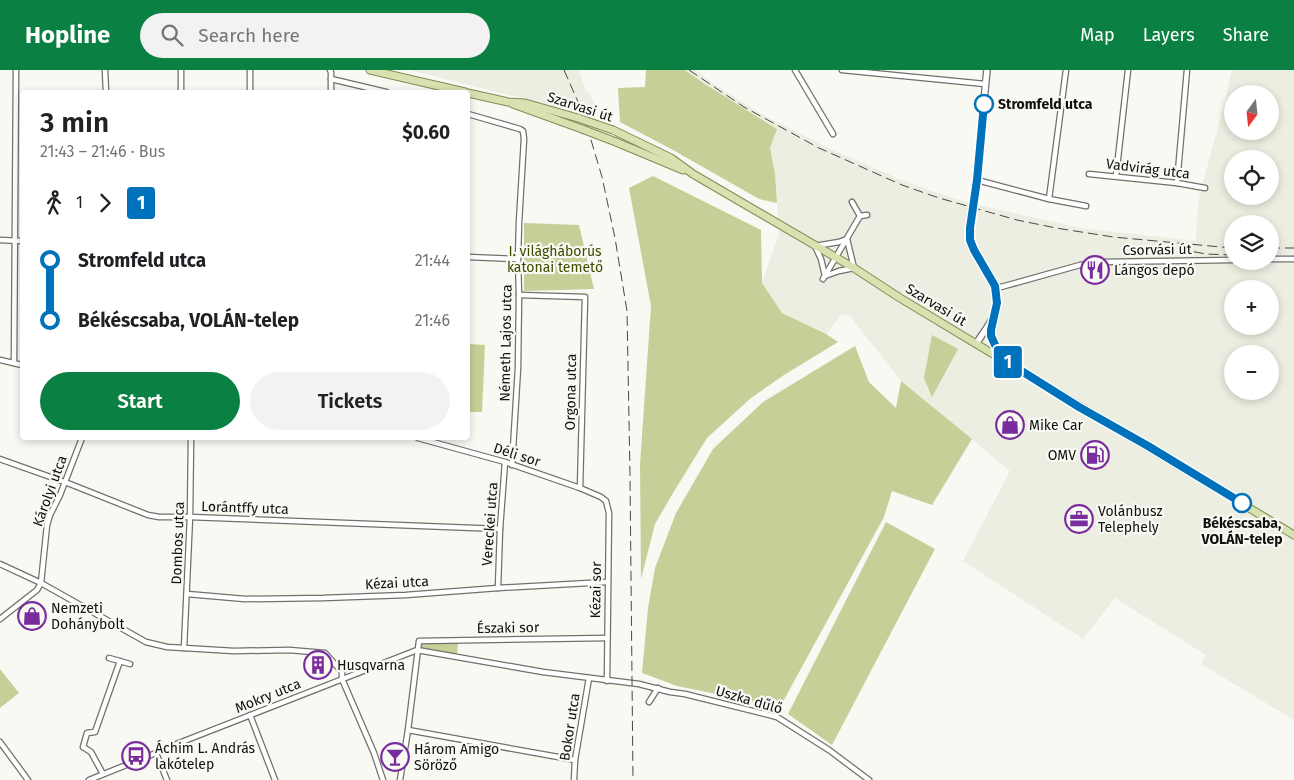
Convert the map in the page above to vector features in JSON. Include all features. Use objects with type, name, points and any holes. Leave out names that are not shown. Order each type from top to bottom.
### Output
[{"type":"main road","name":"Szarvasi út","points":[[370,70],[453,90]]},
{"type":"main road","name":"Szarvasi út","points":[[470,94],[508,102],[525,103],[613,130],[671,158],[692,174]]},
{"type":"main road","name":"Szarvasi út","points":[[508,102],[582,128],[692,174],[854,268],[1079,407],[1148,446],[1294,535]]},
{"type":"street","points":[[14,363],[16,70]]},
{"type":"street","points":[[105,70],[106,90]]},
{"type":"street","points":[[181,70],[181,90]]},
{"type":"street","points":[[250,70],[250,90]]},
{"type":"street","points":[[330,70],[331,90]]},
{"type":"street","points":[[795,70],[833,134]]},
{"type":"street","points":[[842,70],[985,84]]},
{"type":"street","points":[[987,70],[970,240],[995,286],[997,303],[991,336],[1001,358]]},
{"type":"street","points":[[1048,199],[1066,70]]},
{"type":"street","points":[[1116,176],[1128,70]]},
{"type":"street","points":[[1177,183],[1187,70]]},
{"type":"street","points":[[331,79],[378,90]]},
{"type":"street","name":"Németh Lajos utca","points":[[470,115],[520,129],[523,132],[524,145],[518,259],[520,295],[518,368],[512,465]]},
{"type":"street","name":"Vadvirág utca","points":[[1089,174],[1177,183],[1205,188]]},
{"type":"street","points":[[977,180],[1048,199],[1086,206]]},
{"type":"street","points":[[852,202],[860,216]]},
{"type":"street","points":[[860,216],[867,215]]},
{"type":"street","points":[[824,278],[860,216]]},
{"type":"street","points":[[824,278],[821,259],[815,246],[847,239]]},
{"type":"street","points":[[824,278],[839,271],[854,268],[847,239]]},
{"type":"street","points":[[0,240],[20,241]]},
{"type":"street","points":[[470,257],[518,259]]},
{"type":"street","points":[[1279,260],[1294,259]]},
{"type":"street","name":"Csorvási út","points":[[995,286],[1000,287],[1091,263],[1224,260]]},
{"type":"street","name":"Orgona utca","points":[[520,295],[585,297],[580,488]]},
{"type":"street","points":[[976,344],[993,319]]},
{"type":"street","points":[[0,360],[20,364]]},
{"type":"street","name":"Károlyi utca","points":[[41,583],[47,525],[81,440]]},
{"type":"street","name":"Dombos utca","points":[[184,648],[190,518],[191,440]]},
{"type":"street","name":"Déli sor","points":[[425,440],[505,462],[580,488],[606,501]]},
{"type":"street","name":"Lorántffy utca","points":[[0,459],[159,518],[500,529]]},
{"type":"street","name":"Vereckei utca","points":[[498,588],[505,462]]},
{"type":"street","name":"Kézai sor","points":[[606,501],[609,513],[607,680]]},
{"type":"street","points":[[0,564],[41,583],[146,642],[168,647],[184,648],[234,651],[289,650],[325,653],[342,672],[342,679],[374,753],[383,780]]},
{"type":"street","name":"Kézai utca","points":[[187,594],[245,600],[406,595],[607,582]]},
{"type":"street","points":[[0,619],[37,590],[41,583]]},
{"type":"street","name":"Északi sor","points":[[417,650],[419,641],[607,638]]},
{"type":"street","points":[[400,780],[417,650],[543,672],[607,680]]},
{"type":"street","name":"Mokry utca","points":[[89,780],[417,650]]},
{"type":"street","points":[[109,658],[130,664]]},
{"type":"street","points":[[103,774],[91,752],[83,747],[87,733],[95,732],[120,661]]},
{"type":"street","name":"Bokor utca","points":[[574,780],[575,760],[590,678]]},
{"type":"street","name":"Uszka dűlő","points":[[607,680],[658,688],[777,717],[829,750],[870,780]]},
{"type":"street","points":[[650,702],[658,688]]},
{"type":"street","points":[[250,715],[275,780]]},
{"type":"street","points":[[408,730],[575,760]]},
{"type":"street","points":[[0,742],[28,780]]},
{"type":"street","points":[[156,753],[167,780]]},
{"type":"shaded area","points":[[409,70],[578,70],[598,114],[581,113]]},
{"type":"shaded area","points":[[685,70],[696,70],[715,85],[767,117],[826,147],[899,179],[938,193],[969,203],[1081,228],[1196,241],[1200,193],[1224,105],[1224,140],[1279,140],[1279,85],[1229,85],[1232,70],[1294,70],[1294,720],[1201,664],[1206,655],[1115,598],[1083,639],[963,561],[1010,471],[901,381],[850,316],[842,314],[825,336],[782,313],[762,283],[779,234],[775,174],[769,148],[737,105]]},
{"type":"green space","points":[[646,70],[685,70],[777,129],[770,148],[775,174],[777,203],[759,199],[620,122],[618,88],[645,87]]},
{"type":"green space","points":[[653,176],[761,230],[762,283],[782,313],[826,334],[838,342],[751,398],[707,438],[655,524],[641,579],[640,464],[651,306],[629,188]]},
{"type":"green space","name":"I. világháborús katonai temető","points":[[524,223],[579,225],[594,289],[524,291]]},
{"type":"green space","points":[[932,335],[958,349],[932,397],[924,378]]},
{"type":"green space","points":[[470,344],[485,345],[482,412],[470,412]]},
{"type":"green space","points":[[855,346],[869,382],[896,408],[901,381],[972,439],[932,505],[892,491],[884,517],[780,707],[677,686],[642,673],[648,608],[655,568],[676,513],[713,449],[763,402]]},
{"type":"green space","points":[[886,522],[935,549],[832,745],[788,714]]},
{"type":"green space","points":[[458,642],[457,654],[419,648],[424,643]]},
{"type":"green space","points":[[0,669],[19,693],[0,708]]},
{"type":"railway","points":[[564,70],[583,113],[602,177],[615,238],[627,311],[633,780]]},
{"type":"railway","points":[[689,70],[744,107],[819,148],[902,185],[939,198],[1017,220],[1056,228],[1113,237],[1224,247]]},
{"type":"railway","points":[[1279,248],[1294,248]]},
{"type":"railway","points":[[1179,249],[1206,254],[1224,255]]},
{"type":"bus line","name":"1","points":[[984,104],[970,240],[995,286],[997,303],[991,336],[1001,358],[1079,407],[1242,503]]},
{"type":"place","name":"Stromfeld utca","points":[[984,104]]},
{"type":"place","name":"Lángos depó","points":[[1095,270]]},
{"type":"place","name":"Mike Car","points":[[1010,425]]},
{"type":"place","name":"OMV","points":[[1095,455]]},
{"type":"place","name":"Békéscsaba, VOLÁN-telep","points":[[1242,503]]},
{"type":"place","name":"Volánbusz Telephely","points":[[1079,519]]},
{"type":"place","name":"Nemzeti Dohánybolt","points":[[32,616]]},
{"type":"place","name":"Husqvarna","points":[[318,665]]},
{"type":"place","name":"Áchim L. András lakótelep","points":[[136,756]]},
{"type":"place","name":"Három Amigo Söröző","points":[[395,757]]}]
